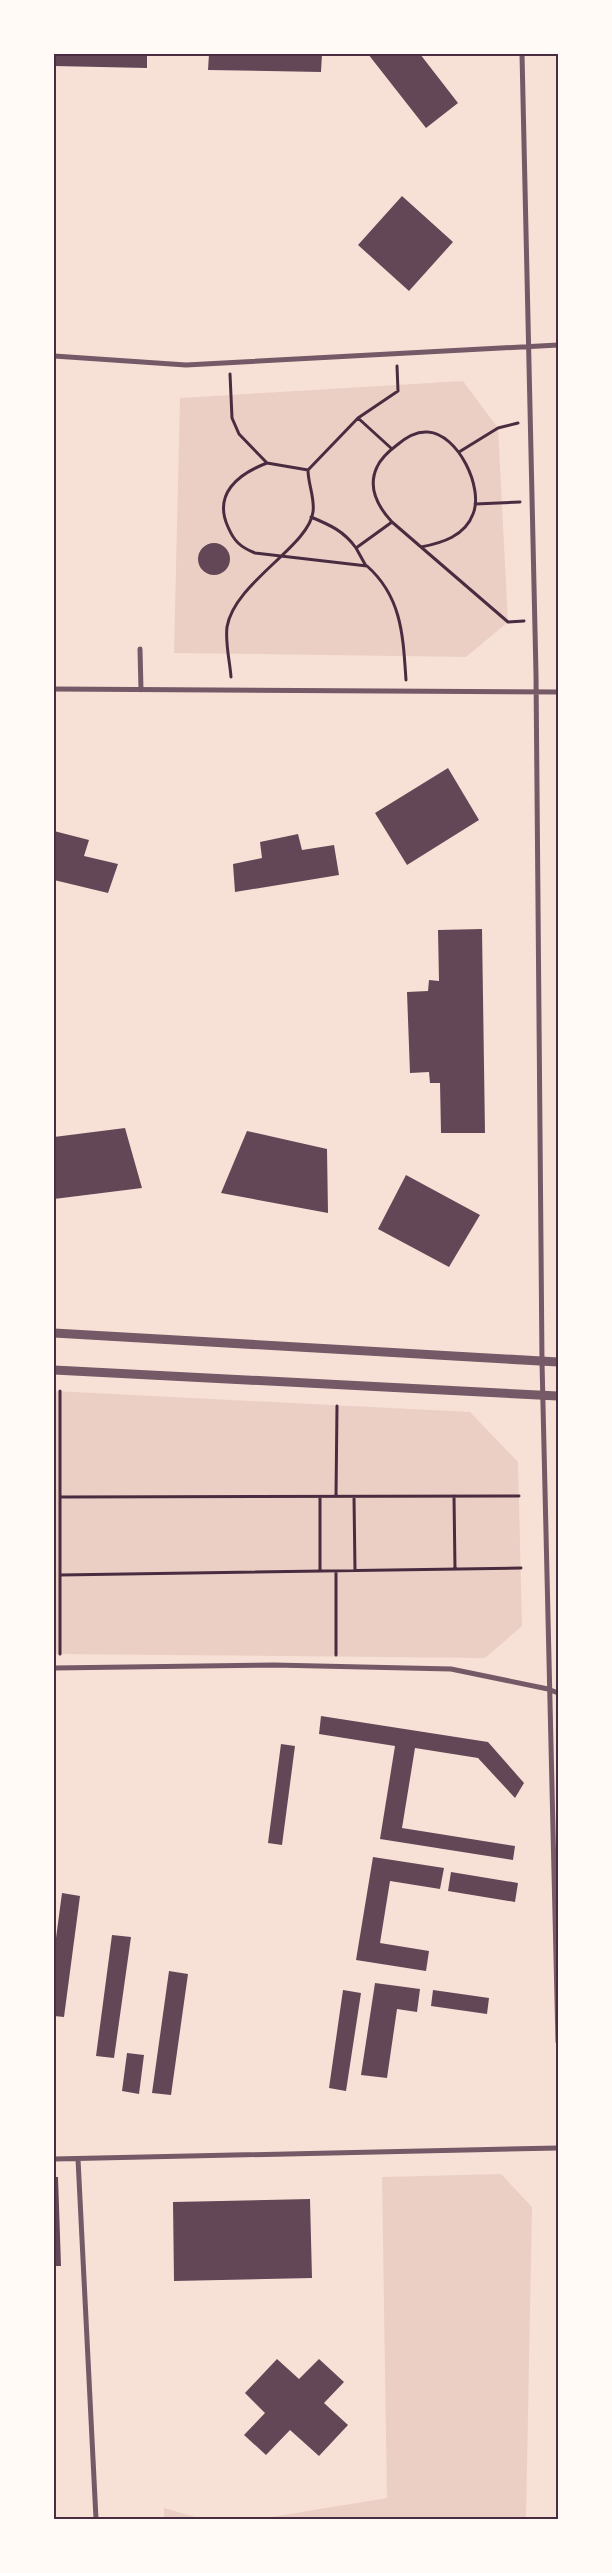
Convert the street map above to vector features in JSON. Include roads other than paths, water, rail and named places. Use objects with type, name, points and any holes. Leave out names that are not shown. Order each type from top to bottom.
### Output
[{"type":"street","points":[[522,54],[535,621],[542,1362],[548,1689],[558,2042]]},
{"type":"street","points":[[54,356],[186,365],[558,345]]},
{"type":"street","points":[[140,649],[141,690]]},
{"type":"street","points":[[54,689],[558,692]]},
{"type":"street","points":[[54,1333],[558,1362]]},
{"type":"street","points":[[54,1370],[558,1396]]},
{"type":"street","points":[[54,1668],[274,1665],[451,1669],[548,1689],[558,1693]]},
{"type":"street","points":[[54,2159],[558,2148]]},
{"type":"street","points":[[78,2159],[96,2519]]}]
